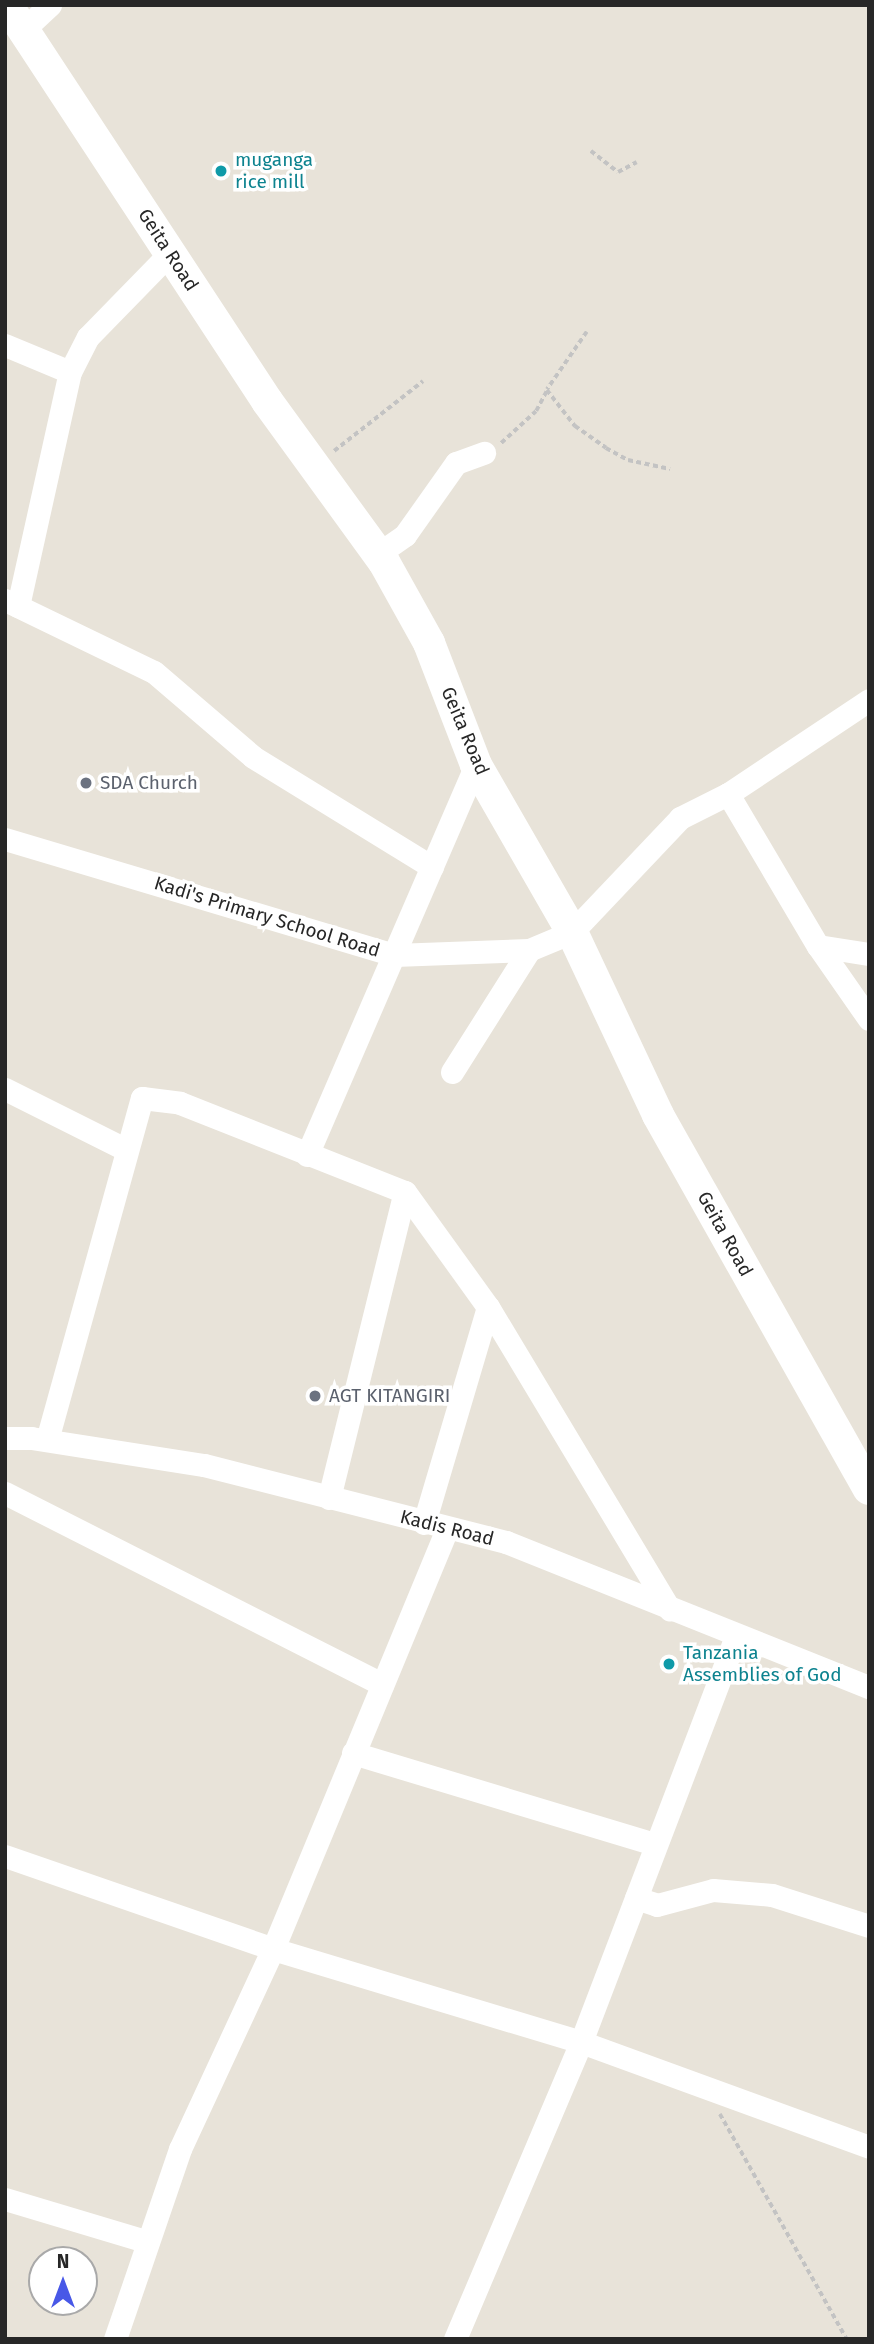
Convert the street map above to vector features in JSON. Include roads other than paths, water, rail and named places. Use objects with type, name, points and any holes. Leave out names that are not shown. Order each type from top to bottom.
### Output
[{"type":"main road","name":"Geita Road","points":[[15,18],[313,465],[378,554],[429,643],[476,765],[572,932],[658,1115],[869,1489]]},
{"type":"street","points":[[15,18],[50,5]]},
{"type":"street","points":[[170,253],[88,337],[69,372],[12,603],[154,672],[253,757],[432,867]]},
{"type":"street","points":[[5,345],[69,372]]},
{"type":"street","points":[[378,554],[405,535],[456,463],[484,453]]},
{"type":"street","points":[[572,932],[680,818],[728,794],[869,701]]},
{"type":"street","points":[[307,1155],[476,765]]},
{"type":"street","points":[[728,794],[818,946],[869,1020]]},
{"type":"street","name":"Kadi's Primary School Road","points":[[5,839],[394,955],[529,950],[572,932]]},
{"type":"street","points":[[818,946],[869,954]]},
{"type":"street","points":[[452,1072],[529,950]]},
{"type":"street","points":[[5,1089],[125,1149]]},
{"type":"street","points":[[47,1440],[125,1149],[142,1098],[180,1103],[405,1192],[488,1307],[670,1610]]},
{"type":"street","points":[[329,1498],[405,1192]]},
{"type":"street","points":[[115,2339],[180,2149],[273,1949],[382,1684],[435,1526],[488,1307]]},
{"type":"street","name":"Kadis Road","points":[[5,1438],[47,1440],[204,1465],[506,1542],[736,1637],[869,1687]]},
{"type":"street","points":[[5,1493],[382,1684]]},
{"type":"street","points":[[455,2339],[581,2042],[654,1844],[736,1637]]},
{"type":"street","points":[[353,1753],[654,1844]]},
{"type":"street","points":[[5,1856],[273,1949],[581,2042],[869,2147]]},
{"type":"street","points":[[636,1898],[657,1905],[713,1890],[772,1895],[869,1926]]},
{"type":"street","points":[[5,2199],[148,2242]]},
{"type":"place","name":"muganga rice mill","points":[[221,171]]},
{"type":"place","name":"SDA Church","points":[[86,783]]},
{"type":"place","name":"AGT KITANGIRI","points":[[315,1396]]},
{"type":"place","name":"Tanzania Assemblies of God","points":[[669,1664]]}]
